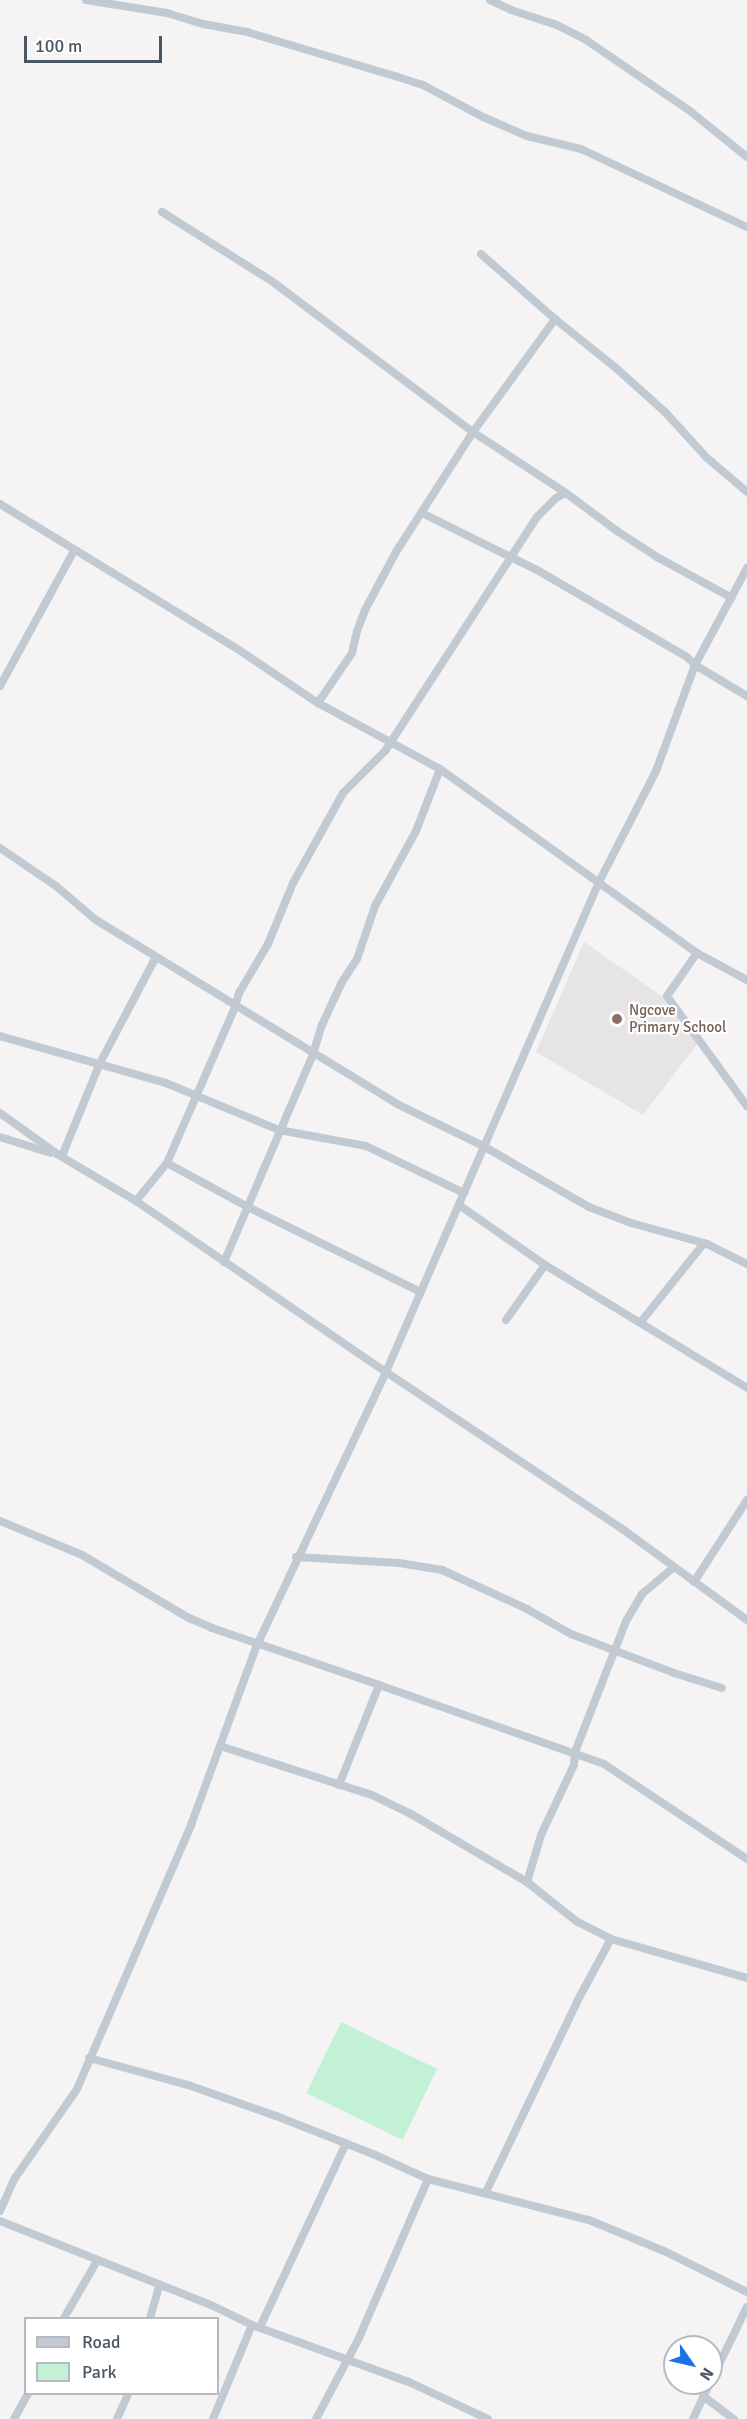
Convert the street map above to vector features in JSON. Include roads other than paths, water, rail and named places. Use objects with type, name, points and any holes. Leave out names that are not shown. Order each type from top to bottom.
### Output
[{"type":"street","points":[[86,0],[167,14],[203,24],[247,32],[423,85],[483,117],[527,136],[581,149],[747,227]]},
{"type":"street","points":[[490,0],[511,10],[557,25],[586,40],[690,111],[747,157]]},
{"type":"street","points":[[162,212],[273,282],[473,432],[566,493],[657,557],[732,598]]},
{"type":"street","points":[[481,254],[555,319],[616,368],[666,413],[706,457],[747,492]]},
{"type":"street","points":[[318,703],[345,666],[366,610],[396,552],[473,432],[555,319]]},
{"type":"street","points":[[136,1201],[167,1163],[236,1007],[239,993],[268,944],[292,883],[343,793],[386,751],[511,556],[546,507],[566,493]]},
{"type":"street","points":[[0,504],[236,648],[318,703],[440,769],[697,953],[747,980]]},
{"type":"street","points":[[422,513],[511,556],[687,657],[695,665],[747,696]]},
{"type":"street","points":[[0,686],[74,550]]},
{"type":"street","points":[[0,2211],[15,2178],[73,2096],[178,1857],[257,1645],[296,1557],[386,1372],[419,1291],[485,1147],[599,882],[656,771],[695,665],[747,567]]},
{"type":"street","points":[[224,1262],[313,1054],[321,1027],[342,982],[357,959],[375,906],[416,831],[440,769]]},
{"type":"street","points":[[0,848],[56,886],[96,920],[397,1104],[485,1147],[589,1207],[704,1243],[747,1264]]},
{"type":"street","points":[[697,953],[668,996],[747,1106]]},
{"type":"street","points":[[60,1155],[100,1063],[156,957]]},
{"type":"street","points":[[0,1036],[166,1083],[279,1130],[366,1146],[464,1193]]},
{"type":"street","points":[[0,1113],[60,1155],[136,1201],[386,1372],[621,1528],[747,1620]]},
{"type":"street","points":[[0,1137],[60,1155]]},
{"type":"street","points":[[167,1163],[248,1207],[419,1291]]},
{"type":"street","points":[[459,1205],[545,1265],[747,1388]]},
{"type":"street","points":[[640,1323],[704,1243]]},
{"type":"street","points":[[506,1320],[545,1265]]},
{"type":"street","points":[[694,1582],[747,1500]]},
{"type":"street","points":[[0,1521],[82,1555],[189,1618],[257,1645],[379,1684],[575,1752],[628,1778],[747,1859]]},
{"type":"street","points":[[296,1557],[399,1563],[441,1570],[526,1609],[571,1634],[674,1673],[722,1688]]},
{"type":"street","points":[[527,1882],[541,1835],[574,1765],[575,1752],[636,1602],[673,1568]]},
{"type":"street","points":[[339,1785],[379,1684]]},
{"type":"street","points":[[220,1746],[372,1795],[411,1814],[527,1882],[576,1921],[611,1939],[747,1978]]},
{"type":"street","points":[[486,2192],[580,1996],[611,1939]]},
{"type":"street","points":[[89,2058],[188,2085],[346,2143],[428,2179],[589,2220],[664,2251],[747,2292]]},
{"type":"street","points":[[213,2419],[346,2143]]},
{"type":"street","points":[[316,2419],[349,2358],[428,2179]]},
{"type":"street","points":[[0,2222],[160,2284],[256,2326],[410,2382],[488,2419]]},
{"type":"street","points":[[65,2317],[97,2261]]},
{"type":"street","points":[[151,2317],[160,2284]]},
{"type":"street","points":[[723,2356],[747,2307]]},
{"type":"street","points":[[14,2419],[27,2395]]},
{"type":"street","points":[[117,2419],[128,2395]]},
{"type":"street","points":[[693,2419],[703,2396],[734,2419]]},
{"type":"place","name":"Ngcove Primary School","points":[[617,1019]]}]
